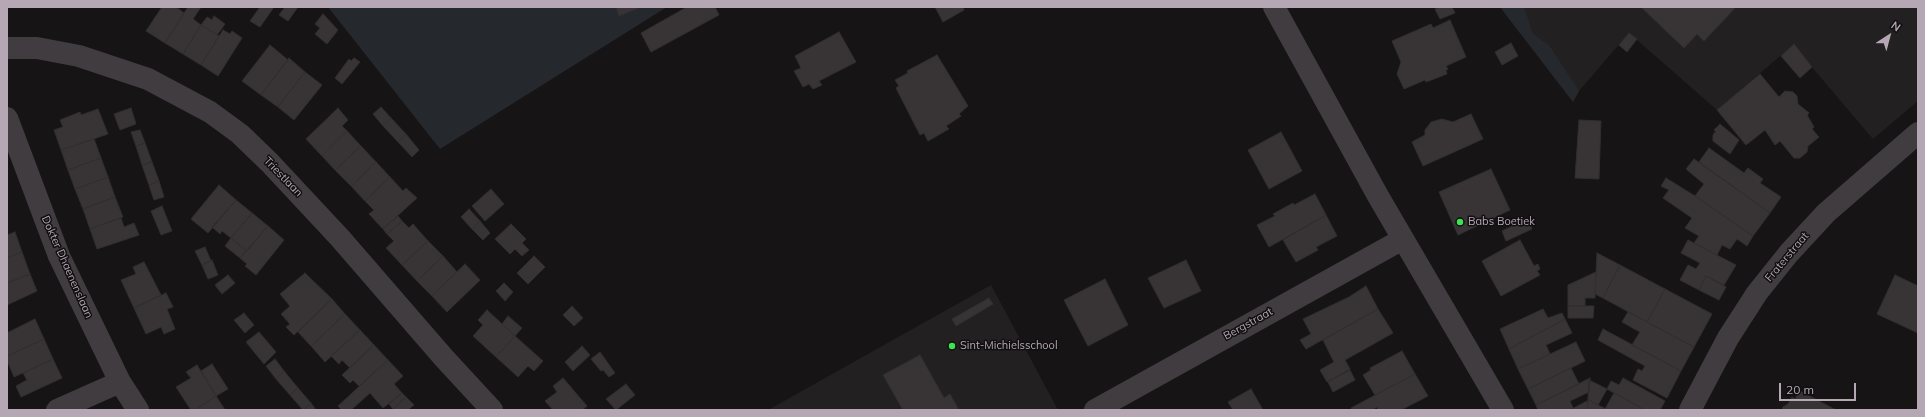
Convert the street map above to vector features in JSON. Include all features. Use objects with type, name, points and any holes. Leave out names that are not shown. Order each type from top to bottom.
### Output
[{"type":"street","points":[[1274,7],[1403,239],[1503,410]]},
{"type":"street","name":"Triestlaan","points":[[7,48],[37,48],[79,56],[148,79],[210,112],[240,134],[270,163],[340,238],[444,358],[492,410]]},
{"type":"street","name":"Dokter Dhaenenslaan","points":[[7,118],[59,256],[120,382],[138,410]]},
{"type":"street","name":"Fraterstraat","points":[[1690,410],[1732,332],[1757,293],[1789,253],[1826,213],[1918,133]]},
{"type":"street","name":"Bergstraat","points":[[1094,410],[1403,239]]},
{"type":"street","points":[[56,410],[120,382]]},
{"type":"shaded area","points":[[328,7],[667,7],[440,149]]},
{"type":"shaded area","points":[[1500,7],[1918,7],[1918,101],[1873,139],[1793,45],[1717,110],[1629,33],[1579,91],[1573,102]]},
{"type":"shaded area","points":[[1500,7],[1524,7],[1533,34],[1549,45],[1579,91],[1573,102]]},
{"type":"shaded area","name":"Sint-Michielsschool","points":[[991,285],[1058,410],[768,410]]},
{"type":"building","points":[[162,7],[176,7],[184,13],[165,43],[146,31]]},
{"type":"building","points":[[188,7],[201,7],[193,19],[201,25],[183,54],[165,43]]},
{"type":"building","points":[[260,7],[274,7],[260,27],[250,21]]},
{"type":"building","points":[[285,7],[298,7],[288,21],[279,15]]},
{"type":"building","points":[[616,7],[639,7],[639,8],[619,16]]},
{"type":"building","points":[[687,7],[715,7],[719,15],[651,52],[641,33]]},
{"type":"building","points":[[935,7],[963,7],[964,10],[943,22]]},
{"type":"building","points":[[1440,7],[1452,7],[1455,13],[1440,19],[1435,9]]},
{"type":"building","points":[[1641,7],[1736,7],[1704,41],[1697,34],[1684,48]]},
{"type":"building","points":[[323,14],[338,30],[327,44],[315,34],[320,28],[315,24]]},
{"type":"building","points":[[214,16],[225,24],[217,35],[201,25],[207,17],[212,20]]},
{"type":"building","points":[[1450,20],[1466,57],[1446,66],[1448,69],[1446,70],[1447,74],[1426,82],[1425,80],[1404,89],[1397,74],[1401,62],[1392,41],[1431,24],[1433,28]]},
{"type":"building","points":[[201,25],[219,36],[201,65],[183,54]]},
{"type":"building","points":[[223,30],[230,34],[232,31],[242,38],[218,76],[201,65]]},
{"type":"building","points":[[839,32],[856,62],[819,81],[822,85],[813,89],[809,84],[803,87],[794,71],[801,68],[795,56]]},
{"type":"building","points":[[1629,33],[1637,39],[1627,52],[1619,45]]},
{"type":"building","points":[[1511,43],[1518,56],[1502,65],[1495,52]]},
{"type":"building","points":[[1794,44],[1812,67],[1800,78],[1781,56]]},
{"type":"building","points":[[270,45],[288,60],[261,95],[242,81]]},
{"type":"building","points":[[937,55],[968,106],[959,114],[961,116],[946,126],[949,129],[928,141],[924,133],[920,135],[896,88],[899,86],[895,80],[908,73],[907,71]]},
{"type":"building","points":[[289,58],[305,72],[278,107],[261,95]]},
{"type":"building","points":[[354,58],[360,62],[342,84],[335,78],[349,59],[351,61]]},
{"type":"building","points":[[305,72],[322,85],[294,120],[278,107]]},
{"type":"building","points":[[1760,74],[1779,97],[1785,91],[1793,92],[1797,96],[1798,104],[1809,113],[1807,115],[1814,127],[1812,129],[1819,137],[1808,146],[1807,152],[1800,158],[1794,158],[1780,141],[1775,145],[1765,130],[1746,145],[1717,110]]},
{"type":"building","points":[[381,107],[391,118],[383,126],[373,114]]},
{"type":"building","points":[[131,108],[136,124],[120,130],[114,114]]},
{"type":"building","points":[[338,108],[348,120],[342,126],[347,131],[322,156],[306,139]]},
{"type":"building","points":[[98,109],[108,134],[61,150],[54,130],[63,127],[60,120],[80,112],[81,115]]},
{"type":"building","points":[[1471,114],[1483,139],[1423,166],[1412,142],[1425,135],[1425,130],[1431,122],[1442,119],[1453,122]]},
{"type":"building","points":[[391,118],[406,134],[398,142],[383,126]]},
{"type":"building","points":[[1579,120],[1601,121],[1599,179],[1575,178]]},
{"type":"building","points":[[1720,124],[1739,140],[1730,154],[1713,141],[1713,135],[1716,131],[1714,130]]},
{"type":"building","points":[[140,130],[145,143],[136,146],[131,132]]},
{"type":"building","points":[[347,131],[361,146],[335,170],[322,156]]},
{"type":"building","points":[[1281,132],[1302,171],[1269,189],[1248,150]]},
{"type":"building","points":[[406,134],[419,150],[412,157],[398,142]]},
{"type":"building","points":[[94,139],[101,158],[68,170],[61,150]]},
{"type":"building","points":[[145,143],[152,162],[142,165],[136,146]]},
{"type":"building","points":[[361,146],[376,162],[351,186],[335,170]]},
{"type":"building","points":[[1709,148],[1744,173],[1748,168],[1763,179],[1760,183],[1781,197],[1770,213],[1699,162]]},
{"type":"building","points":[[101,158],[108,177],[75,189],[68,170]]},
{"type":"building","points":[[1694,159],[1770,213],[1753,236],[1695,196],[1704,184],[1686,169]]},
{"type":"building","points":[[152,162],[159,181],[149,185],[142,165]]},
{"type":"building","points":[[376,162],[390,177],[365,201],[351,186]]},
{"type":"building","points":[[1491,169],[1510,210],[1458,235],[1439,192]]},
{"type":"building","points":[[108,177],[115,197],[83,209],[75,189]]},
{"type":"building","points":[[390,177],[403,191],[406,188],[417,198],[383,229],[369,214],[374,210],[365,201]]},
{"type":"building","points":[[1666,178],[1753,236],[1747,246],[1737,239],[1730,249],[1722,245],[1717,255],[1694,243],[1699,236],[1685,228],[1692,218],[1663,198],[1669,190],[1661,186]]},
{"type":"building","points":[[159,181],[164,197],[154,200],[149,185]]},
{"type":"building","points":[[219,185],[236,200],[208,233],[191,219]]},
{"type":"building","points":[[491,189],[504,204],[485,221],[472,206]]},
{"type":"building","points":[[1315,194],[1326,215],[1269,247],[1257,225],[1275,216],[1273,214],[1293,203],[1294,205]]},
{"type":"building","points":[[115,197],[123,217],[90,229],[83,209]]},
{"type":"building","points":[[236,200],[252,213],[231,238],[222,231],[220,234],[212,227]]},
{"type":"building","points":[[162,206],[172,231],[161,235],[151,211]]},
{"type":"building","points":[[469,209],[480,221],[472,229],[461,217]]},
{"type":"building","points":[[252,213],[268,226],[247,251],[231,238]]},
{"type":"building","points":[[1326,215],[1337,236],[1316,247],[1318,250],[1296,262],[1283,240]]},
{"type":"building","points":[[398,216],[402,221],[387,234],[383,229]]},
{"type":"building","points":[[121,218],[124,227],[134,223],[139,235],[97,249],[90,229]]},
{"type":"building","points":[[1528,219],[1532,229],[1506,241],[1502,231]]},
{"type":"building","points":[[402,221],[409,228],[413,224],[428,241],[402,265],[386,248],[394,241],[387,234]]},
{"type":"building","points":[[480,221],[490,233],[483,240],[472,229]]},
{"type":"building","points":[[511,224],[526,239],[522,243],[529,250],[522,256],[515,249],[510,254],[495,239]]},
{"type":"building","points":[[268,226],[284,240],[256,275],[245,266],[247,264],[240,258]]},
{"type":"building","points":[[15,232],[22,252],[7,258],[7,235]]},
{"type":"building","points":[[231,238],[247,251],[240,258],[225,246]]},
{"type":"building","points":[[1520,240],[1534,266],[1538,264],[1540,269],[1537,271],[1540,275],[1501,296],[1482,261]]},
{"type":"building","points":[[1688,240],[1736,265],[1724,285],[1706,276],[1699,290],[1680,280],[1688,265],[1696,269],[1700,263],[1681,253]]},
{"type":"building","points":[[428,241],[443,256],[417,281],[402,265]]},
{"type":"building","points":[[205,247],[211,261],[202,265],[195,251]]},
{"type":"building","points":[[22,252],[30,274],[7,283],[7,258]]},
{"type":"building","points":[[1597,253],[1620,265],[1603,298],[1595,294]]},
{"type":"building","points":[[443,256],[457,272],[432,296],[417,281]]},
{"type":"building","points":[[534,256],[545,267],[528,284],[517,273]]},
{"type":"building","points":[[212,260],[218,275],[208,279],[202,265]]},
{"type":"building","points":[[1186,260],[1201,291],[1164,308],[1148,278]]},
{"type":"building","points":[[144,262],[161,295],[134,308],[121,280],[136,274],[133,267]]},
{"type":"building","points":[[465,264],[480,280],[447,312],[432,296]]},
{"type":"building","points":[[1620,265],[1665,289],[1647,322],[1603,298]]},
{"type":"building","points":[[1596,272],[1595,298],[1585,298],[1585,306],[1568,306],[1568,285]]},
{"type":"building","points":[[305,273],[332,299],[294,335],[286,327],[290,324],[281,314],[290,306],[280,294]]},
{"type":"building","points":[[30,274],[37,291],[7,305],[7,283]]},
{"type":"building","points":[[228,275],[235,283],[222,294],[215,285]]},
{"type":"building","points":[[1895,275],[1918,286],[1918,333],[1877,314]]},
{"type":"building","points":[[1706,276],[1726,287],[1719,300],[1699,290]]},
{"type":"building","points":[[1105,279],[1128,325],[1088,346],[1064,300]]},
{"type":"building","points":[[504,283],[513,292],[505,301],[496,291]]},
{"type":"building","points":[[1366,286],[1378,309],[1306,349],[1300,340],[1311,334],[1303,319],[1349,297]]},
{"type":"building","points":[[1665,289],[1712,314],[1694,347],[1647,322]]},
{"type":"building","points":[[166,293],[173,307],[167,309],[175,329],[164,334],[161,327],[146,334],[134,308]]},
{"type":"building","points":[[989,298],[993,304],[956,326],[952,319]]},
{"type":"building","points":[[332,299],[345,314],[311,346],[298,332]]},
{"type":"building","points":[[572,306],[583,318],[574,326],[563,315]]},
{"type":"building","points":[[1568,306],[1594,306],[1593,318],[1568,318]]},
{"type":"building","points":[[1378,309],[1393,333],[1345,360],[1350,369],[1327,382],[1320,370],[1334,362],[1323,340]]},
{"type":"building","points":[[1543,309],[1548,318],[1562,313],[1565,319],[1509,349],[1500,329]]},
{"type":"building","points":[[487,310],[515,336],[496,357],[473,336],[483,325],[478,320]]},
{"type":"building","points":[[1628,312],[1694,347],[1681,371],[1632,345],[1640,332],[1622,322]]},
{"type":"building","points":[[244,313],[254,325],[245,333],[234,320]]},
{"type":"building","points":[[345,314],[360,330],[325,362],[311,346]]},
{"type":"building","points":[[508,316],[522,328],[515,336],[502,324]]},
{"type":"building","points":[[35,319],[44,339],[7,356],[7,333]]},
{"type":"building","points":[[1565,319],[1572,333],[1546,345],[1550,354],[1518,369],[1509,349]]},
{"type":"building","points":[[1603,329],[1681,371],[1667,398],[1633,380],[1638,369],[1642,371],[1645,366],[1598,340]]},
{"type":"building","points":[[360,330],[374,345],[350,368],[342,360],[339,364],[331,356]]},
{"type":"building","points":[[259,332],[276,352],[264,364],[246,342]]},
{"type":"building","points":[[515,336],[543,361],[534,371],[528,366],[518,377],[496,357]]},
{"type":"building","points":[[44,339],[53,359],[14,377],[7,360],[7,356]]},
{"type":"building","points":[[1576,342],[1585,361],[1528,389],[1518,369]]},
{"type":"building","points":[[374,345],[388,360],[359,386],[353,380],[350,383],[342,375]]},
{"type":"building","points":[[582,346],[590,355],[573,371],[565,362]]},
{"type":"building","points":[[1402,351],[1415,374],[1375,395],[1363,375],[1371,370],[1370,368]]},
{"type":"building","points":[[600,352],[615,373],[609,377],[603,370],[601,371],[591,359]]},
{"type":"building","points":[[920,355],[944,398],[950,394],[959,410],[903,410],[883,375]]},
{"type":"building","points":[[53,359],[62,378],[21,397],[16,386],[27,380],[23,373]]},
{"type":"building","points":[[275,359],[284,371],[276,379],[266,366]]},
{"type":"building","points":[[388,360],[403,376],[394,384],[402,393],[383,408],[370,393],[351,410],[342,410],[338,406]]},
{"type":"building","points":[[212,364],[228,389],[216,396],[201,371]]},
{"type":"building","points":[[197,365],[216,396],[195,410],[191,410],[176,387],[191,378],[186,372]]},
{"type":"building","points":[[1571,368],[1579,384],[1536,405],[1528,389]]},
{"type":"building","points":[[1350,370],[1355,380],[1333,392],[1328,382]]},
{"type":"building","points":[[284,371],[298,388],[290,395],[276,379]]},
{"type":"building","points":[[1415,374],[1428,396],[1401,410],[1378,410],[1377,407],[1372,410],[1352,410],[1351,408]]},
{"type":"building","points":[[563,378],[587,406],[582,410],[553,410],[545,401],[557,392],[553,386]]},
{"type":"building","points":[[1590,378],[1589,392],[1570,401],[1573,408],[1570,410],[1538,410],[1536,405]]},
{"type":"building","points":[[1623,378],[1665,401],[1660,410],[1645,410],[1607,389],[1611,381],[1619,385]]},
{"type":"building","points":[[1589,380],[1607,389],[1598,405],[1588,399]]},
{"type":"building","points":[[626,384],[635,395],[616,410],[606,399]]},
{"type":"building","points":[[298,388],[311,403],[303,410],[290,395]]},
{"type":"building","points":[[1251,389],[1263,410],[1233,410],[1228,402]]},
{"type":"building","points":[[1800,391],[1836,410],[1782,410],[1792,397],[1795,399]]},
{"type":"building","points":[[402,393],[406,397],[393,409],[389,404]]},
{"type":"building","points":[[1614,393],[1645,410],[1605,409]]},
{"type":"building","points":[[216,396],[225,410],[195,410]]},
{"type":"building","points":[[406,397],[414,405],[409,409],[411,410],[393,409]]},
{"type":"building","points":[[1588,399],[1598,405],[1608,410],[1587,410]]},
{"type":"building","points":[[1588,401],[1587,410],[1570,410],[1585,402]]},
{"type":"building","points":[[311,403],[316,410],[303,410]]},
{"type":"place","name":"Babs Boetiek","points":[[1460,222]]},
{"type":"place","name":"Sint-Michielsschool","points":[[952,346]]}]
